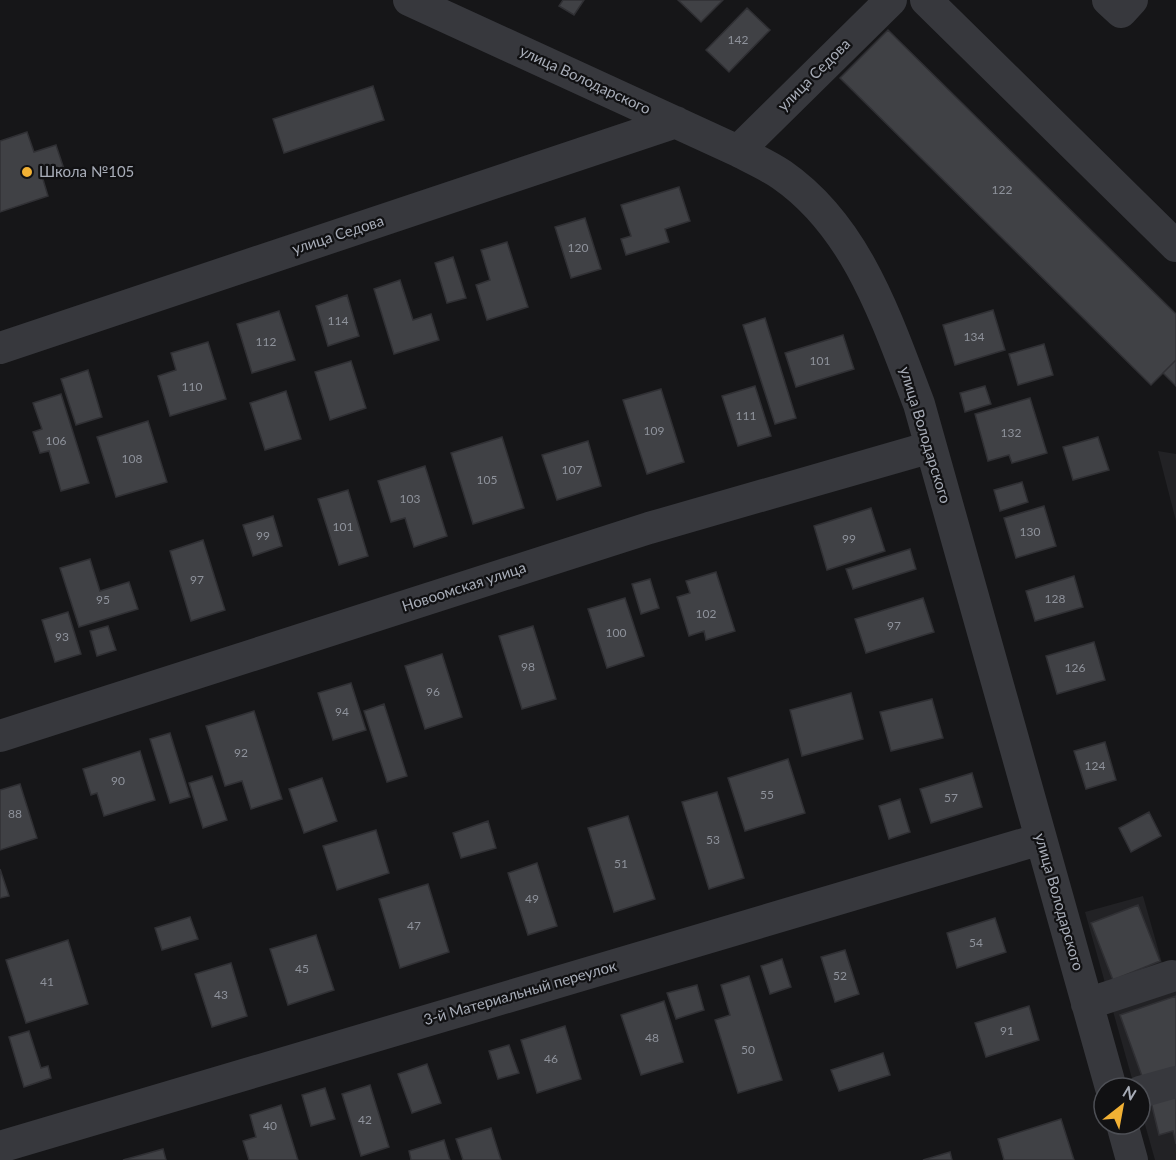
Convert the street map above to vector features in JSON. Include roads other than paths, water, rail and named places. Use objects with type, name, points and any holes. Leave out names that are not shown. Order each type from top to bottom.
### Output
[{"type":"street","name":"улица Володарского","points":[[410,0],[738,151],[782,175],[819,206],[851,247],[883,311],[919,404],[1108,1076]]},
{"type":"street","name":"улица Седова","points":[[738,151],[891,0]]},
{"type":"street","points":[[926,0],[1176,246]]},
{"type":"street","points":[[1108,0],[1121,12],[1132,0]]},
{"type":"street","name":"улица Седова","points":[[0,348],[676,122]]},
{"type":"street","name":"Новоомская улица","points":[[0,736],[649,528],[931,447]]},
{"type":"street","name":"3-й Материальный переулок","points":[[0,1147],[1041,839]]},
{"type":"street","points":[[1087,1004],[1172,976]]},
{"type":"street","points":[[1152,1089],[1176,1082]]},
{"type":"street","points":[[1125,1136],[1132,1160]]},
{"type":"place","name":"Школа №105","points":[[27,172]]}]
